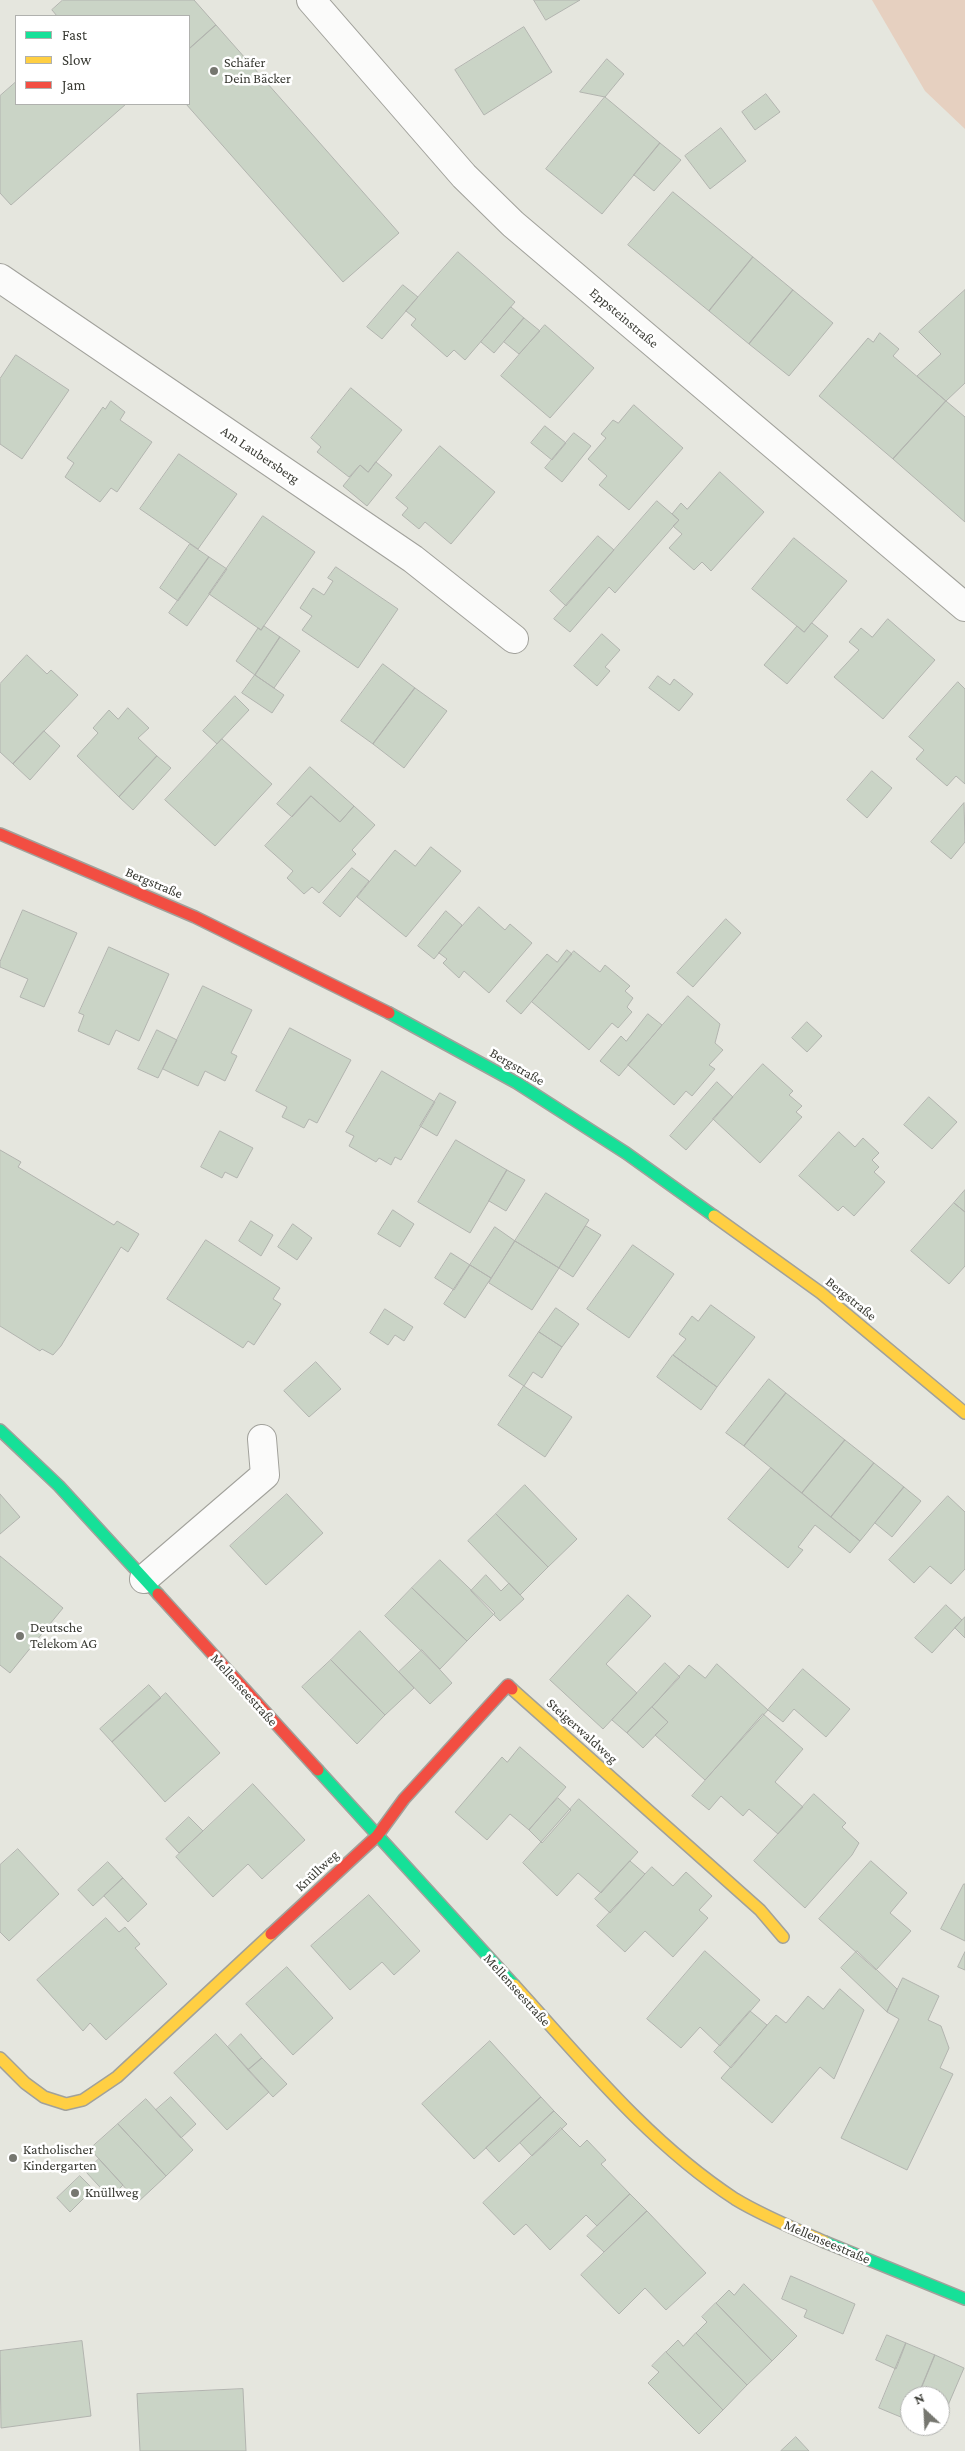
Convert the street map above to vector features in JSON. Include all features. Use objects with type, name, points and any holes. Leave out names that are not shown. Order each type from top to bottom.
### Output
[{"type":"street","name":"Eppsteinstraße","points":[[311,0],[464,176],[513,224],[965,607]]},
{"type":"street","name":"Am Laubersberg","points":[[0,278],[412,559],[514,639]]},
{"type":"street","name":"Bergstraße","points":[[0,834],[195,917],[368,1002],[517,1083],[626,1153],[821,1293],[965,1413]]},
{"type":"street","name":"Mellenseestraße","points":[[0,1430],[58,1486],[144,1579],[590,2069],[683,2160],[736,2199],[794,2229],[965,2299]]},
{"type":"street","points":[[144,1579],[265,1474],[262,1440]]},
{"type":"street","name":"Steigerwaldweg","points":[[377,1836],[404,1799],[508,1685],[760,1910],[784,1937]]},
{"type":"street","name":"Knüllweg","points":[[0,2058],[36,2092],[52,2101],[63,2104],[77,2102],[94,2094],[117,2078],[377,1836]]},
{"type":"shaded area","points":[[872,0],[965,0],[965,129],[925,91]]},
{"type":"building","points":[[63,0],[194,0],[216,25],[190,48],[190,15],[56,15],[52,10]]},
{"type":"building","points":[[534,0],[580,0],[546,20]]},
{"type":"building","points":[[216,25],[399,233],[343,282],[187,105],[190,105],[190,48]]},
{"type":"building","points":[[524,27],[552,72],[484,115],[455,70]]},
{"type":"building","points":[[607,59],[624,74],[605,97],[580,92]]},
{"type":"building","points":[[15,83],[15,105],[125,105],[11,205],[0,193],[0,96]]},
{"type":"building","points":[[766,94],[780,112],[755,130],[742,112]]},
{"type":"building","points":[[605,97],[660,143],[602,214],[546,169]]},
{"type":"building","points":[[721,128],[746,161],[710,189],[685,156]]},
{"type":"building","points":[[660,143],[681,160],[654,191],[634,175]]},
{"type":"building","points":[[673,192],[753,257],[709,311],[628,245]]},
{"type":"building","points":[[458,252],[515,302],[465,360],[454,350],[447,357],[411,325],[416,319],[406,311]]},
{"type":"building","points":[[753,257],[793,290],[749,344],[709,311]]},
{"type":"building","points":[[403,285],[418,297],[382,339],[367,327]]},
{"type":"building","points":[[793,290],[833,323],[789,376],[749,344]]},
{"type":"building","points":[[965,290],[965,383],[946,401],[917,376],[941,354],[919,332]]},
{"type":"building","points":[[511,307],[524,318],[494,353],[481,342]]},
{"type":"building","points":[[524,318],[540,331],[519,354],[504,342]]},
{"type":"building","points":[[545,325],[594,368],[550,418],[501,376]]},
{"type":"building","points":[[880,333],[899,349],[893,356],[946,401],[893,459],[819,396],[868,338],[873,342]]},
{"type":"building","points":[[16,355],[69,390],[22,459],[0,444],[0,379]]},
{"type":"building","points":[[351,388],[402,430],[368,472],[360,465],[349,477],[317,452],[321,447],[311,438]]},
{"type":"building","points":[[111,401],[125,412],[120,420],[152,442],[117,492],[111,488],[100,502],[65,477],[74,463],[67,458],[103,407],[105,409]]},
{"type":"building","points":[[946,401],[965,417],[965,522],[893,459]]},
{"type":"building","points":[[634,405],[683,448],[629,510],[599,485],[607,476],[588,459],[606,438],[601,434],[613,420],[618,423]]},
{"type":"building","points":[[545,426],[566,443],[552,460],[531,443]]},
{"type":"building","points":[[574,433],[591,446],[562,482],[545,468]]},
{"type":"building","points":[[440,446],[495,492],[451,544],[425,522],[419,529],[402,515],[408,508],[396,498]]},
{"type":"building","points":[[179,454],[237,494],[198,549],[140,509]]},
{"type":"building","points":[[376,462],[392,475],[367,506],[343,486],[360,465],[368,472]]},
{"type":"building","points":[[720,472],[764,512],[711,571],[702,562],[694,570],[669,548],[682,534],[673,526],[679,520],[672,514],[681,503],[687,509]]},
{"type":"building","points":[[657,501],[679,520],[615,593],[609,587],[570,632],[554,619]]},
{"type":"building","points":[[263,516],[315,552],[261,630],[209,594]]},
{"type":"building","points":[[598,536],[614,550],[566,606],[550,591]]},
{"type":"building","points":[[794,538],[847,581],[804,632],[752,589]]},
{"type":"building","points":[[190,544],[209,557],[178,601],[160,588]]},
{"type":"building","points":[[209,557],[227,569],[187,626],[169,613]]},
{"type":"building","points":[[336,567],[398,609],[358,668],[302,630],[312,616],[300,608],[313,588],[324,595],[333,581],[328,578]]},
{"type":"building","points":[[888,619],[935,660],[883,719],[834,677],[859,650],[849,642],[861,628],[872,637]]},
{"type":"building","points":[[812,623],[828,636],[787,684],[764,665],[797,626],[804,632]]},
{"type":"building","points":[[264,626],[280,637],[255,675],[236,661],[258,628],[261,630]]},
{"type":"building","points":[[602,634],[620,650],[605,667],[610,671],[597,686],[574,666]]},
{"type":"building","points":[[280,637],[300,651],[274,688],[255,675]]},
{"type":"building","points":[[27,655],[47,674],[51,670],[78,695],[13,764],[0,752],[0,684]]},
{"type":"building","points":[[383,664],[415,688],[373,744],[341,721]]},
{"type":"building","points":[[255,675],[284,695],[272,713],[242,693]]},
{"type":"building","points":[[658,676],[670,685],[674,679],[693,694],[679,711],[649,688]]},
{"type":"building","points":[[958,682],[965,689],[965,784],[956,776],[947,786],[916,759],[924,750],[909,737]]},
{"type":"building","points":[[415,688],[447,711],[404,768],[373,744]]},
{"type":"building","points":[[235,696],[249,710],[217,744],[203,731]]},
{"type":"building","points":[[128,708],[149,728],[138,738],[157,756],[119,797],[77,756],[98,733],[93,728],[109,710],[118,719]]},
{"type":"building","points":[[44,731],[60,746],[30,780],[13,764]]},
{"type":"building","points":[[222,739],[272,784],[215,846],[165,800]]},
{"type":"building","points":[[157,756],[171,768],[133,810],[119,797]]},
{"type":"building","points":[[310,767],[354,806],[340,822],[311,796],[292,817],[277,804]]},
{"type":"building","points":[[872,771],[892,788],[867,818],[847,800]]},
{"type":"building","points":[[311,796],[340,822],[354,806],[375,825],[352,850],[356,854],[319,893],[312,887],[304,894],[287,878],[293,871],[265,846]]},
{"type":"building","points":[[964,803],[965,842],[951,859],[931,842]]},
{"type":"building","points":[[431,847],[461,871],[406,937],[357,897],[395,850],[415,866]]},
{"type":"building","points":[[352,868],[369,881],[340,917],[323,903]]},
{"type":"building","points":[[479,907],[505,930],[510,924],[532,943],[489,993],[464,971],[459,978],[443,963],[447,959],[439,953]]},
{"type":"building","points":[[23,910],[77,933],[44,1007],[20,997],[28,979],[0,967],[0,962]]},
{"type":"building","points":[[446,911],[462,925],[434,959],[418,946]]},
{"type":"building","points":[[726,919],[741,933],[693,987],[677,973]]},
{"type":"building","points":[[109,947],[169,974],[139,1041],[116,1030],[109,1045],[78,1031],[84,1015],[79,1013]]},
{"type":"building","points":[[567,950],[572,954],[521,1014],[506,1001],[547,954],[557,962]]},
{"type":"building","points":[[574,951],[600,972],[605,965],[630,986],[625,991],[633,998],[627,1007],[632,1012],[618,1028],[612,1023],[589,1050],[532,1002]]},
{"type":"building","points":[[203,986],[252,1010],[231,1053],[237,1056],[225,1081],[205,1071],[198,1086],[163,1069]]},
{"type":"building","points":[[688,996],[720,1024],[715,1043],[723,1050],[709,1065],[715,1069],[692,1096],[686,1091],[674,1105],[628,1065]]},
{"type":"building","points":[[648,1014],[662,1025],[619,1076],[600,1061],[621,1036],[626,1041]]},
{"type":"building","points":[[807,1022],[822,1036],[807,1052],[792,1038]]},
{"type":"building","points":[[290,1028],[351,1060],[317,1123],[309,1119],[304,1128],[282,1117],[287,1107],[256,1091]]},
{"type":"building","points":[[157,1030],[177,1040],[158,1078],[138,1069]]},
{"type":"building","points":[[763,1064],[793,1091],[789,1095],[802,1106],[796,1112],[802,1117],[760,1163],[713,1119]]},
{"type":"building","points":[[382,1071],[435,1102],[401,1160],[395,1157],[391,1165],[379,1158],[376,1162],[349,1146],[354,1136],[346,1132]]},
{"type":"building","points":[[717,1082],[733,1097],[686,1150],[670,1136]]},
{"type":"building","points":[[440,1093],[456,1102],[437,1136],[420,1126]]},
{"type":"building","points":[[929,1097],[957,1122],[932,1149],[904,1125]]},
{"type":"building","points":[[220,1131],[253,1148],[237,1178],[225,1172],[222,1178],[201,1167]]},
{"type":"building","points":[[839,1132],[855,1147],[863,1138],[879,1153],[872,1160],[879,1167],[874,1172],[885,1182],[854,1216],[843,1206],[838,1211],[799,1176]]},
{"type":"building","points":[[456,1140],[507,1170],[470,1233],[418,1202]]},
{"type":"building","points":[[0,1150],[21,1162],[18,1167],[114,1225],[117,1221],[139,1234],[128,1252],[121,1247],[61,1346],[53,1355],[42,1349],[40,1351],[0,1326]]},
{"type":"building","points":[[507,1170],[525,1180],[506,1211],[489,1201]]},
{"type":"building","points":[[965,1190],[965,1212],[954,1203]]},
{"type":"building","points":[[546,1193],[589,1220],[559,1268],[515,1241]]},
{"type":"building","points":[[954,1203],[965,1212],[965,1266],[949,1284],[911,1251]]},
{"type":"building","points":[[393,1210],[414,1224],[400,1247],[378,1234]]},
{"type":"building","points":[[251,1221],[273,1235],[261,1256],[239,1241]]},
{"type":"building","points":[[293,1224],[312,1238],[297,1260],[278,1247]]},
{"type":"building","points":[[586,1226],[601,1235],[573,1277],[559,1268]]},
{"type":"building","points":[[495,1227],[515,1241],[491,1278],[470,1265]]},
{"type":"building","points":[[206,1240],[280,1288],[273,1299],[281,1304],[254,1345],[248,1341],[243,1348],[167,1299]]},
{"type":"building","points":[[515,1241],[559,1268],[532,1310],[489,1283]]},
{"type":"building","points":[[633,1245],[674,1274],[629,1338],[587,1309]]},
{"type":"building","points":[[451,1253],[470,1265],[454,1290],[435,1278]]},
{"type":"building","points":[[470,1265],[491,1278],[465,1318],[444,1304]]},
{"type":"building","points":[[711,1305],[755,1337],[717,1387],[673,1355],[686,1339],[679,1334],[692,1316],[698,1321]]},
{"type":"building","points":[[556,1308],[579,1324],[562,1347],[539,1332]]},
{"type":"building","points":[[385,1309],[413,1327],[404,1341],[395,1335],[388,1345],[370,1333]]},
{"type":"building","points":[[539,1332],[562,1347],[542,1378],[533,1372],[524,1386],[509,1376]]},
{"type":"building","points":[[673,1355],[717,1387],[701,1410],[657,1377]]},
{"type":"building","points":[[316,1362],[341,1389],[309,1417],[284,1391]]},
{"type":"building","points":[[769,1379],[786,1393],[744,1446],[726,1433]]},
{"type":"building","points":[[524,1386],[572,1417],[545,1457],[498,1425]]},
{"type":"building","points":[[786,1393],[845,1440],[802,1493],[744,1446]]},
{"type":"building","points":[[845,1440],[874,1463],[831,1517],[802,1493]]},
{"type":"building","points":[[874,1463],[904,1487],[860,1541],[831,1517]]},
{"type":"building","points":[[771,1468],[860,1541],[850,1553],[815,1525],[798,1547],[803,1550],[788,1568],[728,1519]]},
{"type":"building","points":[[525,1485],[577,1539],[548,1567],[496,1514]]},
{"type":"building","points":[[904,1487],[921,1501],[892,1537],[875,1523]]},
{"type":"building","points":[[0,1494],[20,1517],[0,1534]]},
{"type":"building","points":[[287,1494],[323,1533],[266,1585],[230,1546]]},
{"type":"building","points":[[948,1496],[965,1512],[965,1569],[951,1584],[930,1566],[914,1583],[889,1560]]},
{"type":"building","points":[[496,1514],[548,1567],[520,1595],[468,1541]]},
{"type":"building","name":"Deutsche Telekom AG","points":[[0,1556],[63,1608],[10,1673],[0,1665]]},
{"type":"building","points":[[440,1560],[495,1613],[467,1641],[412,1588]]},
{"type":"building","points":[[486,1575],[501,1591],[509,1583],[524,1599],[500,1621],[471,1591]]},
{"type":"building","points":[[412,1588],[467,1641],[440,1669],[385,1616]]},
{"type":"building","points":[[628,1595],[651,1616],[606,1664],[637,1693],[603,1729],[550,1680]]},
{"type":"building","points":[[946,1605],[962,1620],[932,1653],[915,1638]]},
{"type":"building","points":[[965,1617],[965,1638],[955,1628]]},
{"type":"building","points":[[360,1631],[414,1688],[385,1715],[331,1660]]},
{"type":"building","points":[[422,1650],[452,1683],[430,1704],[399,1672]]},
{"type":"building","points":[[331,1660],[385,1715],[357,1744],[302,1687]]},
{"type":"building","points":[[665,1663],[680,1677],[627,1733],[612,1720]]},
{"type":"building","points":[[717,1664],[768,1710],[705,1780],[655,1735],[668,1722],[652,1707],[689,1665],[705,1678]]},
{"type":"building","points":[[803,1669],[850,1709],[826,1737],[794,1709],[783,1722],[768,1710]]},
{"type":"building","points":[[149,1685],[161,1698],[112,1742],[100,1729]]},
{"type":"building","points":[[166,1693],[220,1753],[165,1802],[112,1742]]},
{"type":"building","points":[[652,1707],[668,1722],[643,1748],[627,1733]]},
{"type":"building","points":[[763,1714],[803,1749],[775,1782],[803,1807],[778,1834],[749,1809],[743,1816],[721,1796],[709,1810],[692,1796]]},
{"type":"building","points":[[520,1747],[566,1787],[529,1830],[510,1814],[487,1840],[455,1812],[502,1757],[507,1762]]},
{"type":"building","points":[[253,1784],[305,1840],[262,1879],[248,1864],[213,1897],[176,1857]]},
{"type":"building","points":[[814,1794],[846,1823],[842,1827],[859,1843],[852,1855],[805,1908],[754,1861]]},
{"type":"building","points":[[558,1798],[571,1810],[542,1843],[529,1830]]},
{"type":"building","points":[[579,1799],[638,1852],[601,1893],[578,1873],[557,1896],[523,1863]]},
{"type":"building","points":[[189,1817],[203,1831],[179,1853],[166,1839]]},
{"type":"building","points":[[18,1849],[59,1894],[9,1941],[0,1932],[0,1865]]},
{"type":"building","points":[[630,1861],[645,1874],[610,1913],[595,1899]]},
{"type":"building","points":[[871,1861],[907,1893],[890,1913],[911,1931],[876,1970],[819,1919]]},
{"type":"building","points":[[108,1862],[123,1878],[93,1906],[78,1890]]},
{"type":"building","points":[[652,1867],[673,1886],[686,1872],[712,1896],[699,1910],[708,1918],[673,1957],[645,1931],[625,1952],[597,1926]]},
{"type":"building","points":[[123,1878],[147,1904],[128,1922],[104,1896]]},
{"type":"building","points":[[965,1884],[965,1941],[941,1929]]},
{"type":"building","points":[[369,1895],[420,1951],[394,1975],[382,1962],[350,1990],[311,1946]]},
{"type":"building","points":[[106,1918],[119,1932],[125,1927],[140,1944],[135,1948],[167,1984],[106,2040],[90,2023],[83,2031],[37,1980]]},
{"type":"building","points":[[705,1951],[760,2000],[720,2046],[700,2027],[681,2048],[647,2019]]},
{"type":"building","points":[[857,1951],[897,1989],[887,2012],[841,1968]]},
{"type":"building","points":[[965,1952],[965,1970],[958,1967]]},
{"type":"building","points":[[287,1967],[333,2018],[293,2055],[246,2004]]},
{"type":"building","points":[[903,1978],[939,1996],[928,2020],[941,2026],[949,2048],[940,2068],[953,2074],[907,2170],[841,2138],[899,2019],[887,2012]]},
{"type":"building","points":[[840,1989],[864,2010],[834,2079],[820,2067],[772,2123],[721,2078],[776,2015],[786,2023],[808,1996],[823,2009]]},
{"type":"building","points":[[750,2011],[767,2025],[731,2068],[714,2052]]},
{"type":"building","points":[[216,2034],[269,2092],[227,2130],[174,2073]]},
{"type":"building","points":[[241,2034],[262,2058],[248,2070],[228,2047]]},
{"type":"building","points":[[490,2041],[541,2097],[474,2159],[422,2104]]},
{"type":"building","points":[[262,2058],[287,2084],[273,2097],[248,2070]]},
{"type":"building","points":[[171,2097],[196,2124],[181,2138],[156,2110]]},
{"type":"building","points":[[541,2097],[554,2111],[499,2162],[486,2148]]},
{"type":"building","points":[[146,2099],[193,2150],[166,2176],[118,2124]]},
{"type":"building","points":[[554,2111],[567,2124],[532,2156],[520,2143]]},
{"type":"building","points":[[118,2124],[166,2176],[138,2202],[90,2149]]},
{"type":"building","points":[[561,2128],[580,2147],[587,2140],[606,2160],[601,2164],[630,2194],[597,2226],[586,2215],[550,2250],[526,2224],[514,2235],[483,2203]]},
{"type":"building","points":[[99,2159],[123,2185],[110,2198],[86,2172]]},
{"type":"building","name":"Knüllweg","points":[[80,2176],[93,2189],[70,2212],[57,2198]]},
{"type":"building","points":[[630,2194],[647,2211],[604,2252],[587,2236]]},
{"type":"building","points":[[647,2211],[706,2273],[666,2310],[645,2288],[619,2314],[581,2275]]},
{"type":"building","points":[[791,2276],[855,2304],[843,2334],[804,2317],[807,2310],[782,2299]]},
{"type":"building","points":[[744,2284],[797,2336],[772,2361],[716,2303],[729,2290],[734,2295]]},
{"type":"building","points":[[716,2303],[772,2361],[747,2385],[696,2333],[707,2322],[702,2317]]},
{"type":"building","points":[[696,2333],[747,2385],[723,2410],[666,2352],[678,2340],[683,2346]]},
{"type":"building","points":[[887,2335],[906,2343],[896,2369],[876,2360]]},
{"type":"building","points":[[82,2341],[91,2416],[1,2428],[0,2351]]},
{"type":"building","points":[[906,2343],[935,2355],[922,2386],[900,2386],[900,2417],[879,2408]]},
{"type":"building","points":[[666,2352],[723,2410],[699,2434],[648,2383],[659,2372],[652,2366]]},
{"type":"building","points":[[935,2355],[964,2368],[950,2401],[950,2386],[922,2386]]},
{"type":"building","points":[[243,2389],[246,2451],[140,2451],[137,2394]]},
{"type":"building","points":[[796,2437],[809,2451],[781,2451]]},
{"type":"traffic: fast","points":[[389,1013],[517,1083],[626,1153],[714,1216]]},
{"type":"traffic: fast","points":[[0,1430],[59,1486],[158,1594]]},
{"type":"traffic: fast","points":[[318,1770],[514,1985]]},
{"type":"traffic: fast","points":[[825,2242],[965,2299]]},
{"type":"traffic: slow","points":[[714,1216],[821,1293],[965,1413]]},
{"type":"traffic: slow","points":[[512,1689],[760,1910],[783,1937]]},
{"type":"traffic: slow","points":[[0,2058],[25,2083],[44,2097],[66,2104],[83,2100],[117,2077],[271,1934]]},
{"type":"traffic: slow","points":[[514,1985],[618,2099],[645,2126],[704,2177],[735,2199],[768,2217],[825,2242]]},
{"type":"traffic: jam","points":[[0,834],[195,917],[389,1013]]},
{"type":"traffic: jam","points":[[158,1594],[318,1770]]},
{"type":"traffic: jam","points":[[271,1934],[377,1836],[404,1799],[508,1685],[512,1689]]},
{"type":"place","name":"Schäfer Dein Bäcker","points":[[214,71]]},
{"type":"place","name":"Deutsche Telekom AG","points":[[20,1636]]},
{"type":"place","name":"Katholischer Kindergarten","points":[[13,2158]]},
{"type":"place","name":"Knüllweg","points":[[75,2193]]}]
